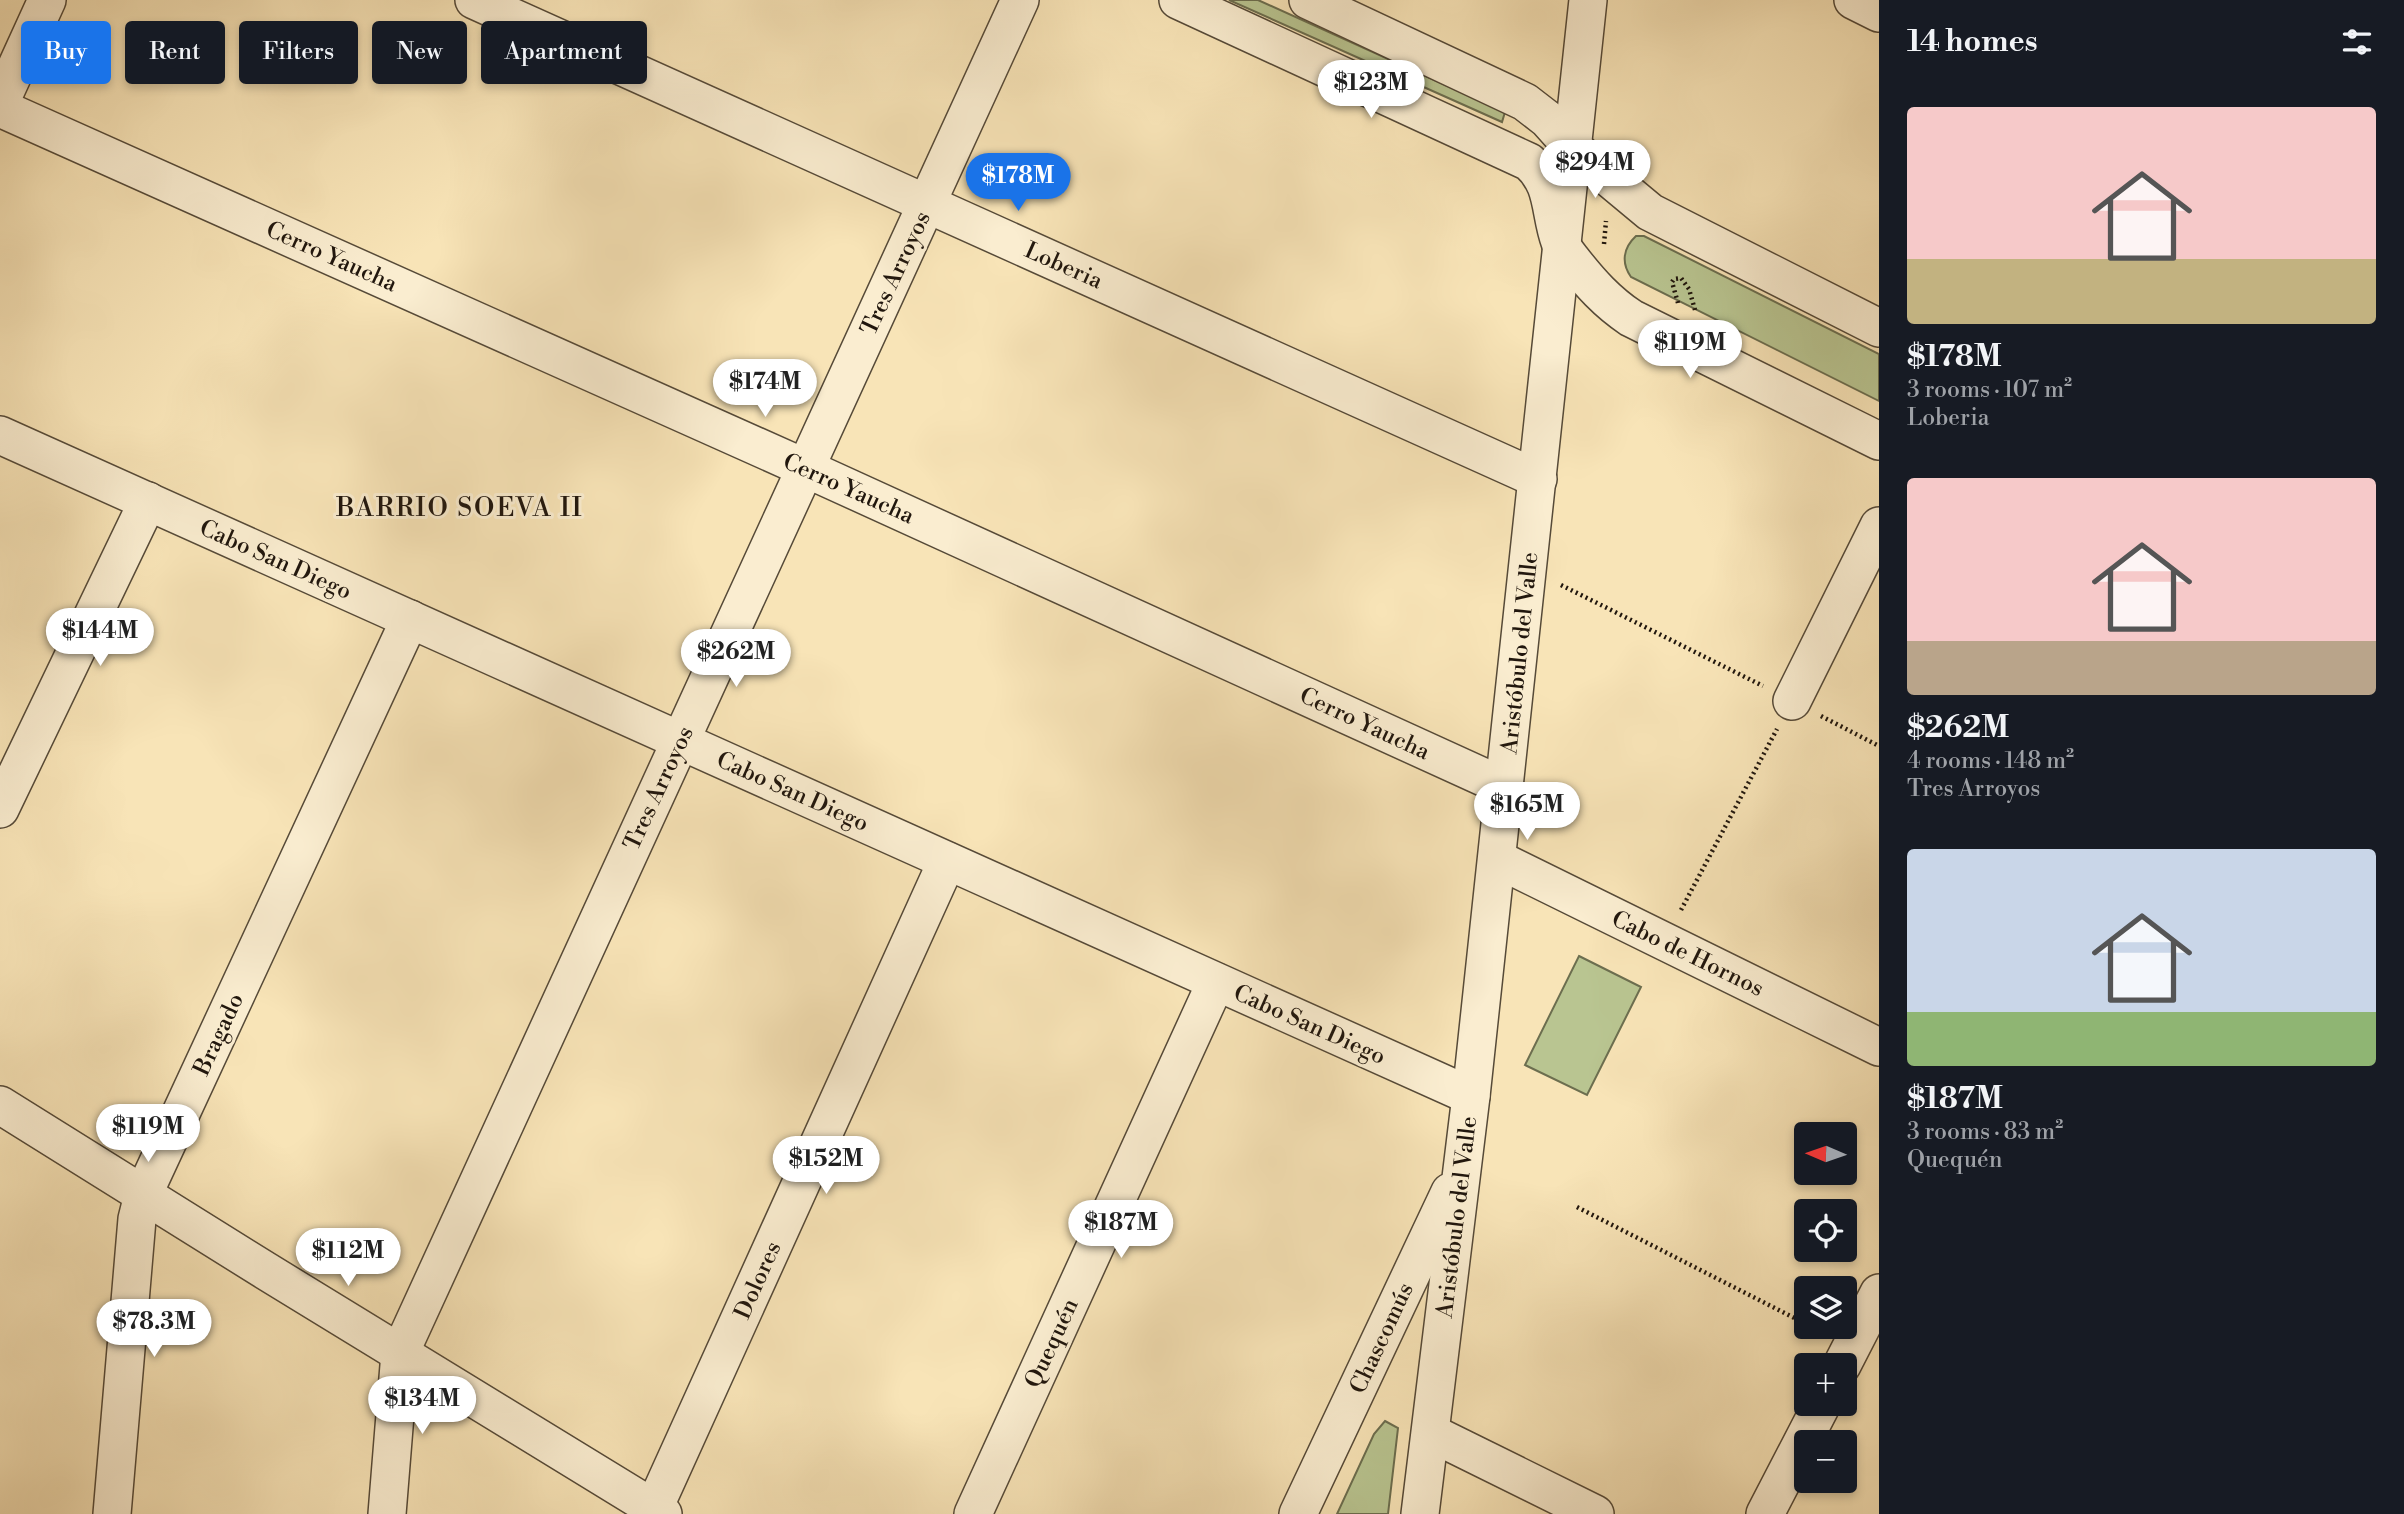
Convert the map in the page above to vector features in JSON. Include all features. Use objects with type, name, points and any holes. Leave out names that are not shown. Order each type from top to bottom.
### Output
[{"type":"street","points":[[0,106],[47,0]]},
{"type":"street","name":"Loberia","points":[[474,0],[1538,479]]},
{"type":"street","name":"Tres Arroyos","points":[[387,1514],[400,1353],[1020,0]]},
{"type":"street","points":[[1178,0],[1529,162],[1539,171],[1547,186],[1561,244],[1611,305],[1631,318],[1879,441]]},
{"type":"street","points":[[1308,0],[1525,102],[1547,119],[1573,148],[1650,212],[1879,328]]},
{"type":"street","name":"Aristóbulo del Valle","points":[[1420,1514],[1471,1096],[1588,0]]},
{"type":"street","points":[[1853,0],[1879,13]]},
{"type":"street","name":"Cerro Yaucha","points":[[0,106],[805,468],[1504,787]]},
{"type":"street","name":"Cabo San Diego","points":[[0,435],[1471,1096]]},
{"type":"street","points":[[0,809],[148,501]]},
{"type":"street","points":[[1792,701],[1879,526]]},
{"type":"street","name":"Bragado","points":[[112,1514],[137,1219],[143,1195],[410,619]]},
{"type":"street","name":"Cabo de Hornos","points":[[1497,859],[1879,1047]]},
{"type":"street","name":"Dolores","points":[[658,1511],[947,861]]},
{"type":"street","name":"Quequén","points":[[973,1514],[1216,982]]},
{"type":"street","points":[[0,1105],[658,1511]]},
{"type":"street","name":"Chascomús","points":[[1298,1514],[1463,1163]]},
{"type":"street","points":[[1848,1353],[1879,1293]]},
{"type":"street","points":[[1765,1514],[1816,1416]]},
{"type":"street","points":[[1431,1433],[1595,1514]]},
{"type":"path","points":[[1684,311],[1672,287],[1674,279],[1678,278],[1685,281],[1695,312]]},
{"type":"path","points":[[1529,569],[1879,746]]},
{"type":"path","points":[[1665,942],[1792,701]]},
{"type":"path","points":[[1577,1207],[1794,1318]]},
{"type":"green space","points":[[1229,0],[1258,0],[1505,112],[1502,122]]},
{"type":"green space","points":[[1636,236],[1644,236],[1879,354],[1879,401],[1631,277],[1625,256],[1628,246]]},
{"type":"green space","points":[[1579,956],[1641,987],[1587,1095],[1525,1065]]},
{"type":"green space","points":[[1385,1421],[1398,1428],[1388,1514],[1337,1514],[1374,1434]]},
{"type":"district","name":"BARRIO SOEVA II","points":[[460,507]]}]
